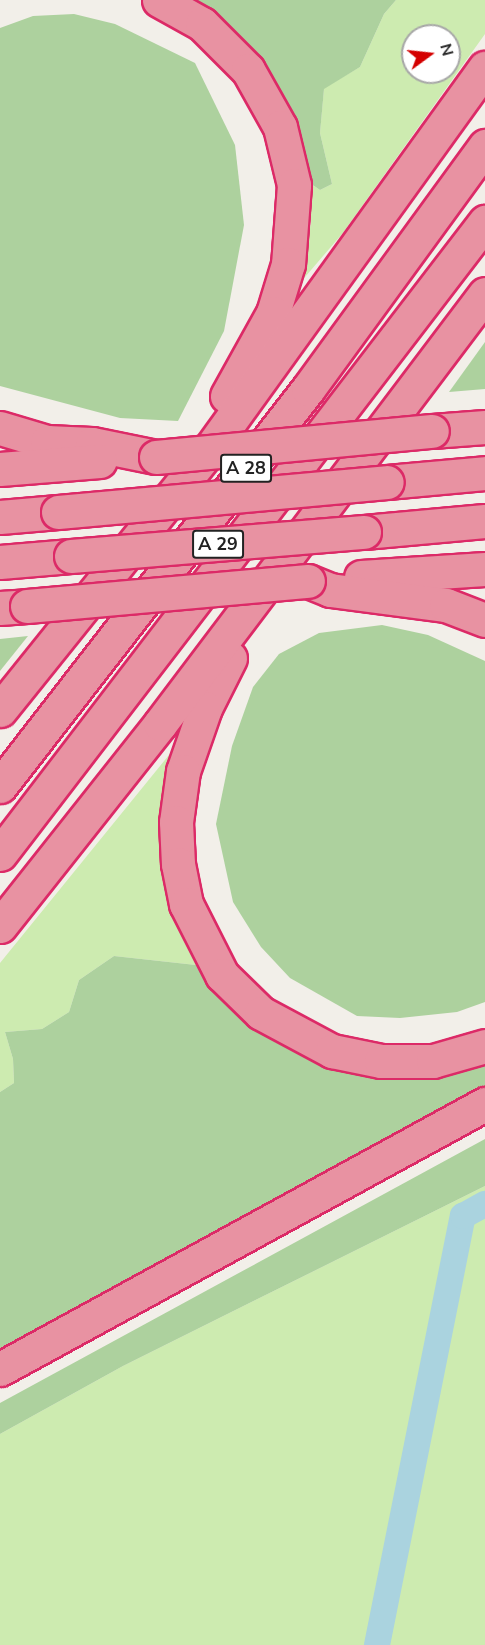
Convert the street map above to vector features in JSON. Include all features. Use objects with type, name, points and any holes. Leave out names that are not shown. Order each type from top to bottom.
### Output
[{"type":"highway","points":[[159,0],[202,24],[248,70],[280,128],[294,185],[288,264],[273,313],[226,400],[210,449]]},
{"type":"highway","points":[[0,710],[210,449],[485,68]]},
{"type":"highway","name":"A 28","points":[[0,786],[308,389],[485,146]]},
{"type":"highway","name":"A 28","points":[[0,855],[485,222]]},
{"type":"highway","points":[[0,926],[250,607],[485,294]]},
{"type":"highway","points":[[0,470],[485,427]]},
{"type":"highway","points":[[0,428],[47,442],[92,444],[156,457]]},
{"type":"highway","name":"A 29","points":[[0,516],[485,473]]},
{"type":"highway","name":"A 29","points":[[0,562],[485,520]]},
{"type":"highway","points":[[13,607],[308,581],[485,569]]},
{"type":"highway","points":[[308,581],[330,590],[446,605],[485,620]]},
{"type":"highway","points":[[250,607],[247,634],[225,666],[205,708],[183,771],[176,822],[178,864],[186,904],[203,942],[222,975],[261,1013],[332,1051],[381,1061],[433,1060],[485,1046]]},
{"type":"highway","points":[[0,1369],[485,1104]]},
{"type":"green space","points":[[194,0],[396,0],[384,14],[360,67],[324,89],[320,133],[332,184],[320,190],[310,183],[296,122],[261,60],[212,11]]},
{"type":"green space","points":[[396,0],[485,0],[485,34],[461,68],[461,24],[401,24],[401,84],[449,84],[342,234],[299,284],[311,223],[310,183],[320,190],[332,184],[320,133],[324,88],[360,67],[384,14]]},
{"type":"green space","points":[[74,14],[115,24],[195,63],[235,145],[244,225],[224,331],[178,421],[120,418],[0,386],[0,28],[33,16]]},
{"type":"green space","points":[[485,342],[485,389],[449,392]]},
{"type":"green space","points":[[382,625],[428,635],[485,661],[485,1002],[457,1012],[400,1018],[357,1016],[290,978],[261,947],[233,902],[216,824],[232,746],[253,687],[279,654],[319,633]]},
{"type":"green space","points":[[28,636],[0,671],[0,639]]},
{"type":"green space","points":[[173,750],[205,966],[114,956],[79,980],[69,1012],[42,1029],[5,1032],[13,1059],[14,1083],[0,1092],[0,963]]},
{"type":"green space","points":[[114,956],[205,966],[249,1021],[275,1042],[328,1066],[485,1062],[485,1089],[0,1353],[0,1092],[14,1083],[13,1059],[5,1032],[42,1029],[69,1012],[79,980]]},
{"type":"green space","points":[[485,1139],[485,1186],[123,1366],[0,1434],[0,1403]]},
{"type":"green space","points":[[485,1186],[485,1645],[0,1645],[0,1434],[123,1366]]},
{"type":"waterway","points":[[377,1645],[463,1216],[485,1204]]}]
